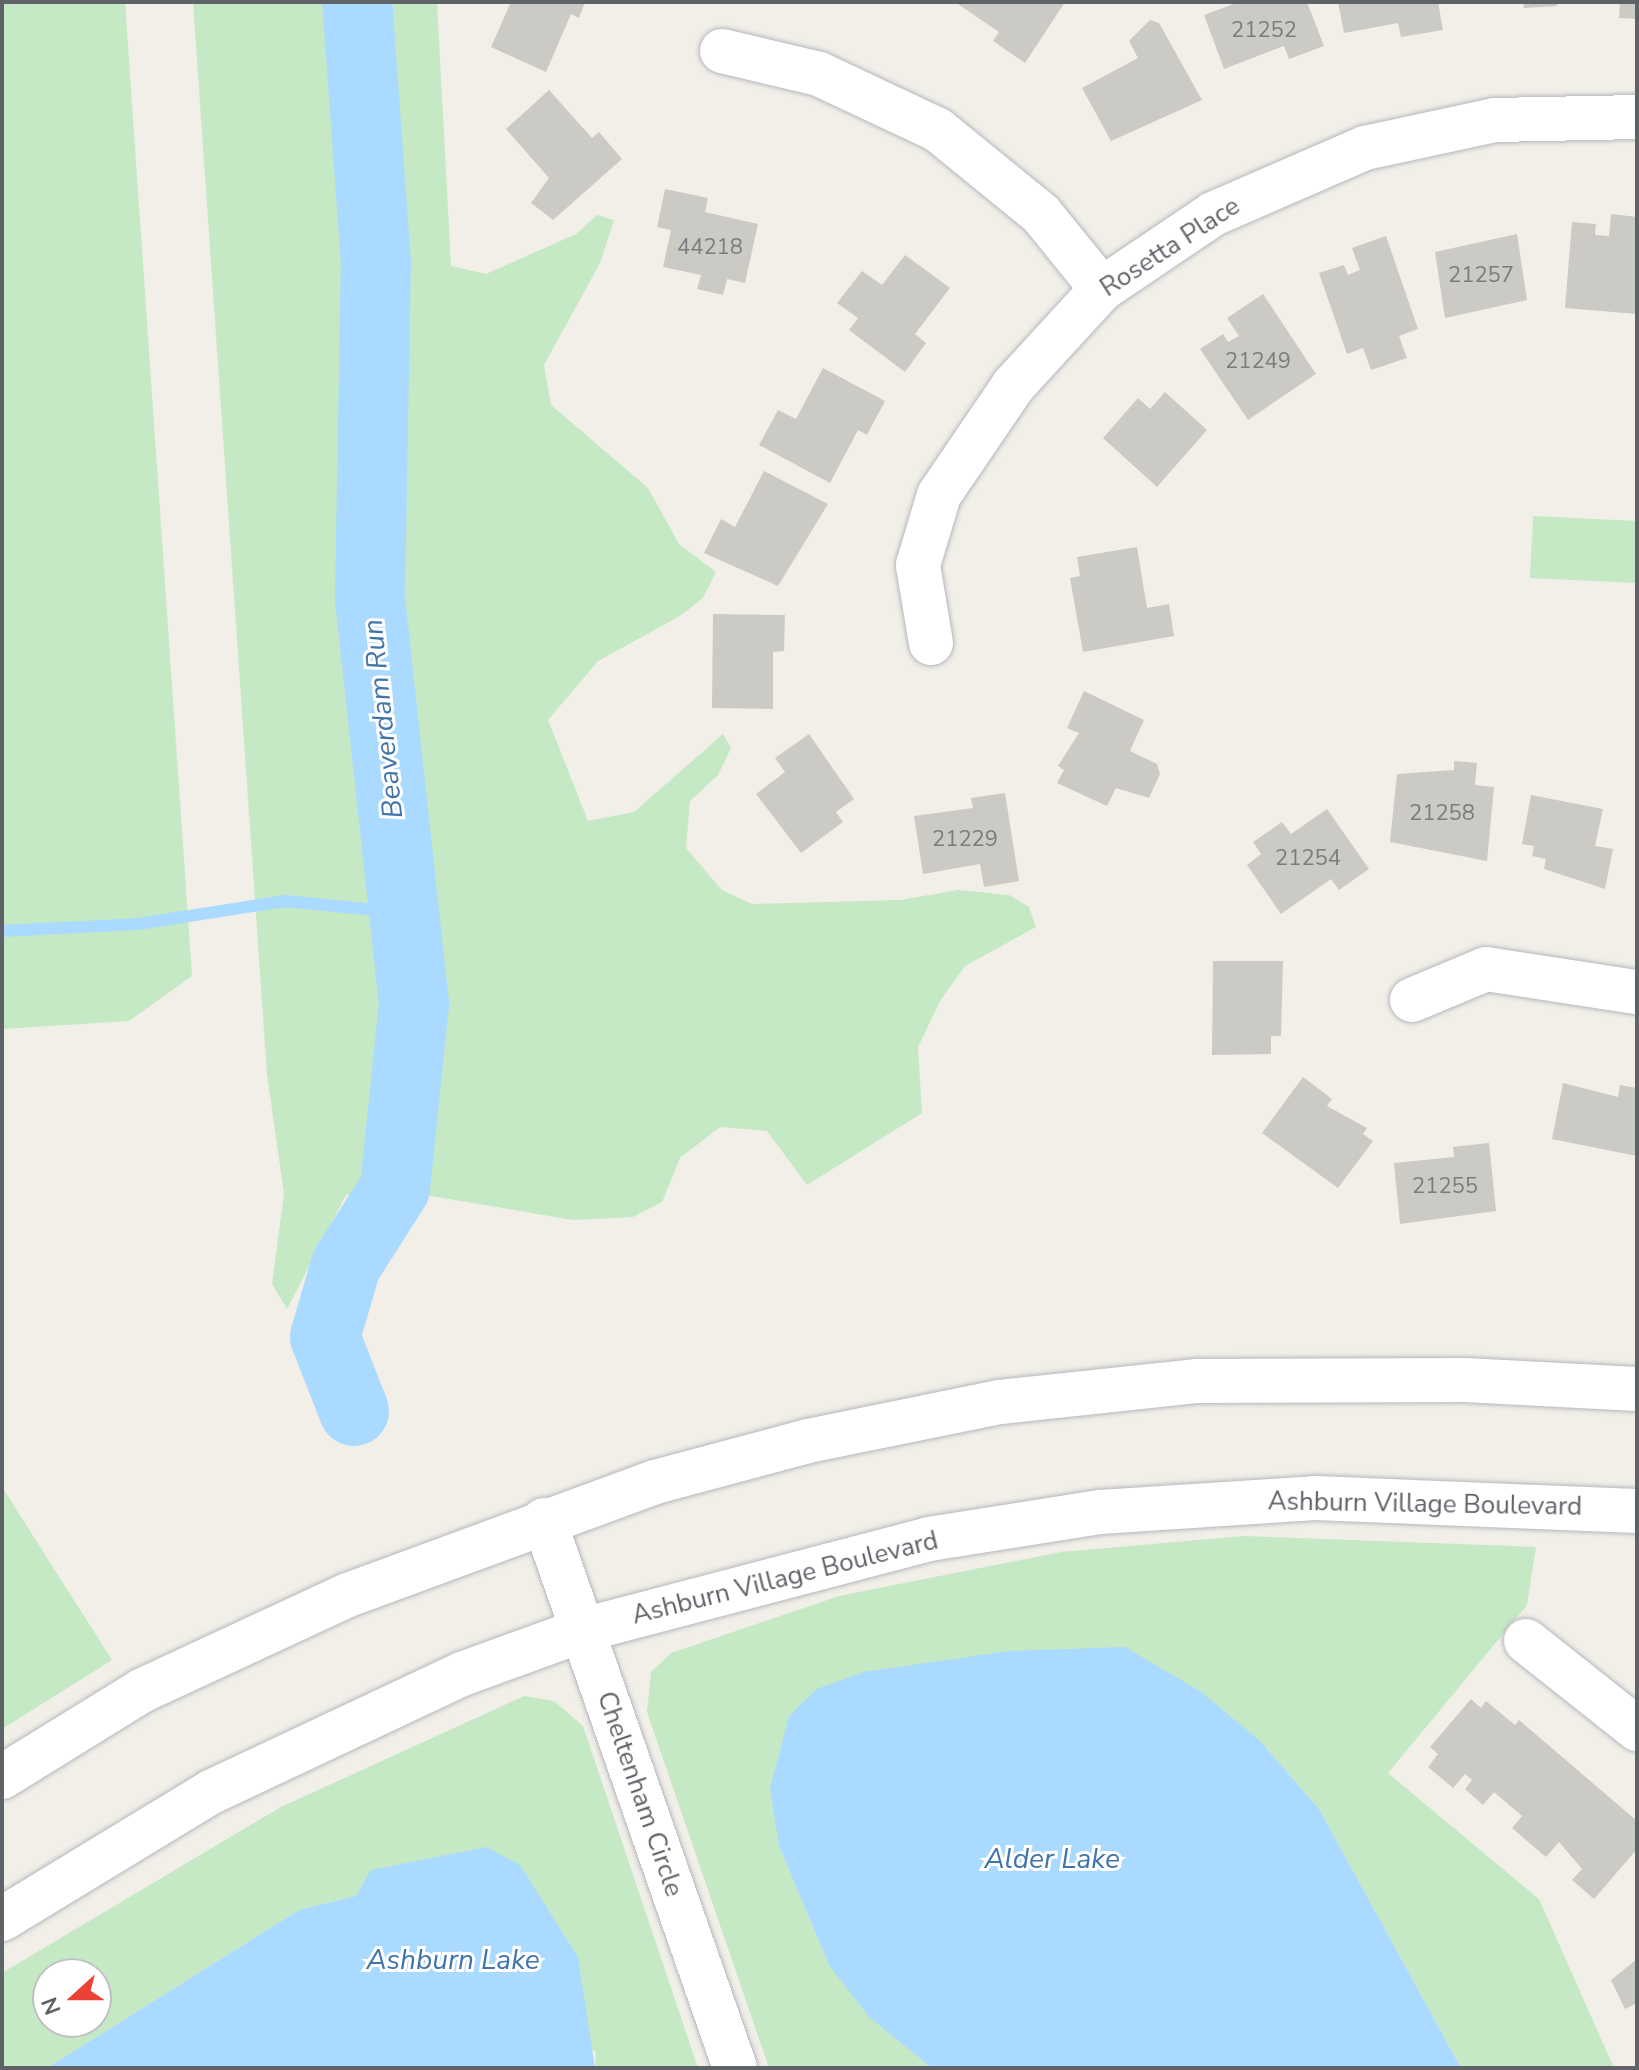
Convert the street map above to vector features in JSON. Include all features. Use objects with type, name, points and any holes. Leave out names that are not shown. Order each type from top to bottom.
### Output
[{"type":"main road","points":[[722,51],[819,74],[938,130],[1041,214],[1102,289]]},
{"type":"main road","name":"Rosetta Place","points":[[931,643],[918,565],[939,495],[1013,386],[1102,289],[1213,214],[1365,148],[1495,120],[1637,117]]},
{"type":"main road","points":[[1412,1000],[1486,969],[1637,992]]},
{"type":"main road","points":[[2,1777],[141,1691],[260,1633],[544,1520],[808,1441],[1060,1394],[1321,1378],[1637,1389]]},
{"type":"main road","name":"Ashburn Village Boulevard","points":[[2,1919],[143,1831],[316,1739],[583,1630],[929,1539],[1100,1512],[1315,1498],[1637,1511]]},
{"type":"main road","name":"Cheltenham Circle","points":[[544,1520],[735,2068]]},
{"type":"main road","points":[[1526,1641],[1637,1729]]},
{"type":"green space","points":[[2,2],[125,2],[192,976],[129,1021],[2,1029]]},
{"type":"green space","points":[[193,2],[437,2],[451,266],[486,274],[576,234],[597,215],[614,220],[600,263],[544,365],[551,405],[648,488],[679,544],[716,572],[703,598],[680,616],[598,661],[548,720],[588,821],[634,812],[723,734],[731,748],[718,775],[690,801],[686,848],[722,890],[752,904],[900,900],[958,890],[1009,895],[1029,907],[1036,927],[965,966],[940,1001],[918,1047],[922,1113],[807,1185],[767,1131],[720,1127],[680,1158],[662,1202],[633,1217],[573,1220],[425,1195],[346,1195],[287,1309],[272,1284],[284,1194],[267,1074]]},
{"type":"green space","points":[[1533,516],[1637,521],[1636,583],[1530,578]]},
{"type":"green space","points":[[2,1487],[112,1660],[2,1729]]},
{"type":"green space","points":[[1244,1536],[1536,1547],[1527,1605],[1388,1773],[1539,1899],[1614,2068],[1461,2068],[1319,1809],[1260,1741],[779,1846],[829,1965],[932,2068],[769,2068],[647,1712],[651,1672],[671,1653],[839,1596],[1061,1552]]},
{"type":"green space","points":[[524,1696],[554,1701],[583,1726],[698,2068],[595,2068],[596,2052],[356,1896],[299,1910],[112,2027],[112,1958],[32,1958],[32,2038],[95,2038],[47,2068],[2,2068],[2,1973],[281,1807]]},
{"type":"water","name":"Alder Lake","points":[[1125,1647],[1201,1692],[1260,1741],[1319,1809],[1461,2068],[932,2068],[869,2017],[829,1965],[779,1846],[770,1788],[789,1716],[817,1689],[864,1672],[1009,1651]]},
{"type":"water","name":"Ashburn Lake","points":[[486,1847],[520,1865],[578,1957],[595,2068],[47,2068],[95,2038],[112,2038],[112,2027],[299,1910],[356,1896],[371,1870]]},
{"type":"building","points":[[511,2],[585,2],[579,18],[571,14],[546,72],[491,47]]},
{"type":"building","points":[[955,2],[1065,2],[1025,63],[993,41],[999,32]]},
{"type":"building","points":[[1239,2],[1307,2],[1324,46],[1289,59],[1284,46],[1224,69],[1204,15]]},
{"type":"building","points":[[1338,2],[1438,2],[1443,30],[1401,37],[1398,23],[1344,33]]},
{"type":"building","points":[[1523,2],[1556,2],[1557,6],[1524,8]]},
{"type":"building","points":[[1620,2],[1637,2],[1637,19],[1619,18]]},
{"type":"building","points":[[1150,20],[1159,23],[1202,100],[1111,141],[1082,88],[1138,58],[1129,41]]},
{"type":"building","points":[[549,90],[592,138],[599,132],[622,159],[553,220],[531,203],[549,178],[506,129]]},
{"type":"building","points":[[665,189],[708,198],[705,212],[758,224],[745,283],[727,279],[723,295],[697,289],[701,275],[663,267],[671,230],[657,227]]},
{"type":"building","points":[[1611,214],[1637,217],[1637,314],[1565,308],[1572,222],[1596,224],[1595,235],[1609,236]]},
{"type":"building","points":[[1517,234],[1527,300],[1445,318],[1435,252]]},
{"type":"building","points":[[1386,236],[1418,329],[1399,336],[1407,358],[1371,370],[1363,348],[1347,354],[1319,273],[1344,265],[1348,275],[1360,270],[1352,248]]},
{"type":"building","points":[[905,255],[950,288],[915,334],[926,343],[905,372],[849,330],[858,318],[837,303],[862,271],[882,285]]},
{"type":"building","points":[[1263,294],[1316,374],[1248,420],[1200,349],[1223,334],[1228,342],[1239,336],[1227,318]]},
{"type":"building","points":[[823,368],[885,401],[867,435],[858,430],[830,483],[759,445],[778,410],[796,419]]},
{"type":"building","points":[[1165,392],[1207,430],[1157,487],[1103,438],[1138,398],[1150,409]]},
{"type":"building","points":[[764,471],[828,504],[778,586],[704,553],[721,519],[735,527]]},
{"type":"building","points":[[1137,547],[1147,608],[1169,604],[1174,636],[1083,652],[1070,578],[1080,576],[1077,557]]},
{"type":"building","points":[[713,614],[785,615],[784,651],[773,652],[773,709],[712,708]]},
{"type":"building","points":[[1084,691],[1144,720],[1130,751],[1157,764],[1160,774],[1149,798],[1116,788],[1107,806],[1057,783],[1064,770],[1058,766],[1079,733],[1067,728]]},
{"type":"building","points":[[809,734],[854,799],[836,812],[843,822],[801,853],[756,794],[785,772],[775,758]]},
{"type":"building","points":[[1454,761],[1477,763],[1475,785],[1494,787],[1487,861],[1390,842],[1397,774],[1454,770]]},
{"type":"building","points":[[1005,793],[1019,881],[984,887],[980,864],[923,874],[914,816],[973,808],[971,798]]},
{"type":"building","points":[[1531,795],[1603,809],[1595,846],[1613,849],[1605,889],[1544,869],[1546,859],[1532,856],[1534,846],[1522,844]]},
{"type":"building","points":[[1327,809],[1369,869],[1339,890],[1331,879],[1281,914],[1247,865],[1261,854],[1253,842],[1282,822],[1291,834]]},
{"type":"building","points":[[1213,961],[1283,961],[1281,1036],[1271,1036],[1271,1054],[1212,1055]]},
{"type":"building","points":[[1303,1077],[1332,1099],[1327,1106],[1367,1128],[1363,1134],[1373,1141],[1338,1188],[1262,1133]]},
{"type":"building","points":[[1563,1083],[1618,1097],[1620,1085],[1637,1088],[1637,1156],[1552,1139]]},
{"type":"building","points":[[1489,1143],[1496,1211],[1400,1224],[1394,1163],[1454,1157],[1453,1147]]},
{"type":"building","points":[[1471,1699],[1481,1708],[1486,1701],[1515,1725],[1519,1720],[1637,1821],[1637,1849],[1594,1899],[1572,1880],[1582,1869],[1559,1842],[1546,1857],[1512,1828],[1522,1816],[1494,1792],[1483,1805],[1465,1789],[1472,1780],[1465,1774],[1453,1788],[1428,1767],[1438,1754],[1430,1747]]},
{"type":"building","points":[[1637,1959],[1637,2003],[1625,2009],[1611,1980]]},
{"type":"waterway","name":"Beaverdam Run","points":[[354,1411],[325,1337],[346,1265],[395,1188],[414,1004],[370,597],[376,264],[357,2]]},
{"type":"waterway","points":[[2,931],[138,924],[285,901],[405,913]]}]
